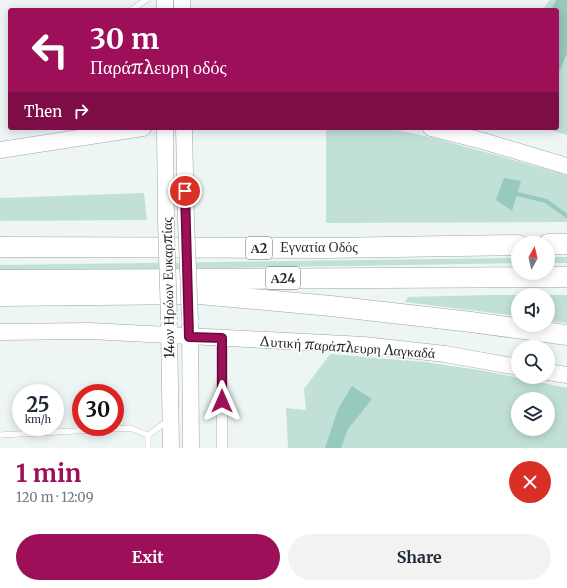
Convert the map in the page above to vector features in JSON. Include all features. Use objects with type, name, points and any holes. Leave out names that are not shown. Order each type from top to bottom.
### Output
[{"type":"highway","points":[[555,244],[567,244]]},
{"type":"highway","name":"Εγνατία Οδός","points":[[0,247],[327,248],[511,245]]},
{"type":"highway","name":"Α24","points":[[0,280],[567,277]]},
{"type":"highway","points":[[0,296],[200,294],[419,316],[567,335]]},
{"type":"highway","points":[[419,316],[444,325],[567,347]]},
{"type":"street","points":[[0,150],[130,130]]},
{"type":"street","name":"14ων Ηρώων Ευκαρπίας","points":[[165,130],[171,448]]},
{"type":"street","name":"14ων Ηρώων Ευκαρπίας","points":[[184,130],[190,321],[191,448]]},
{"type":"street","points":[[439,130],[483,141],[567,166]]},
{"type":"street","name":"Δυτική παράπλευρη Λαγκαδά","points":[[0,332],[169,328],[189,337],[364,345],[445,354],[511,366]]},
{"type":"street","points":[[222,338],[222,448]]},
{"type":"street","points":[[555,373],[567,375]]},
{"type":"lane","points":[[134,8],[146,0]]},
{"type":"lane","points":[[148,435],[170,420]]},
{"type":"lane","points":[[0,435],[130,428],[148,435]]},
{"type":"lane","points":[[148,435],[148,448]]},
{"type":"shaded area","points":[[550,0],[567,0],[567,135],[550,130],[559,130],[559,8],[544,8]]},
{"type":"shaded area","points":[[556,0],[567,0],[567,54],[559,72],[559,8],[552,8]]},
{"type":"shaded area","points":[[326,130],[402,131],[438,139],[567,175],[567,222],[326,223]]},
{"type":"shaded area","points":[[504,178],[521,181],[512,211],[496,200]]},
{"type":"shaded area","points":[[144,193],[147,220],[0,221],[0,198]]},
{"type":"shaded area","points":[[555,257],[567,257],[567,263],[555,263]]},
{"type":"shaded area","points":[[511,258],[511,263],[0,272],[0,265]]},
{"type":"shaded area","points":[[511,295],[511,315],[405,302],[408,297]]},
{"type":"shaded area","points":[[555,295],[567,295],[567,323],[555,322]]},
{"type":"shaded area","points":[[330,354],[425,362],[511,376],[511,384],[548,384],[567,388],[567,448],[288,448],[286,408],[306,410],[304,389]]},
{"type":"shaded area","points":[[352,386],[372,399],[348,429],[341,448],[325,448],[338,409]]},
{"type":"waterway","points":[[513,193],[546,201],[567,216]]},
{"type":"route","points":[[185,191],[190,321],[189,337],[222,338],[222,401]]}]
